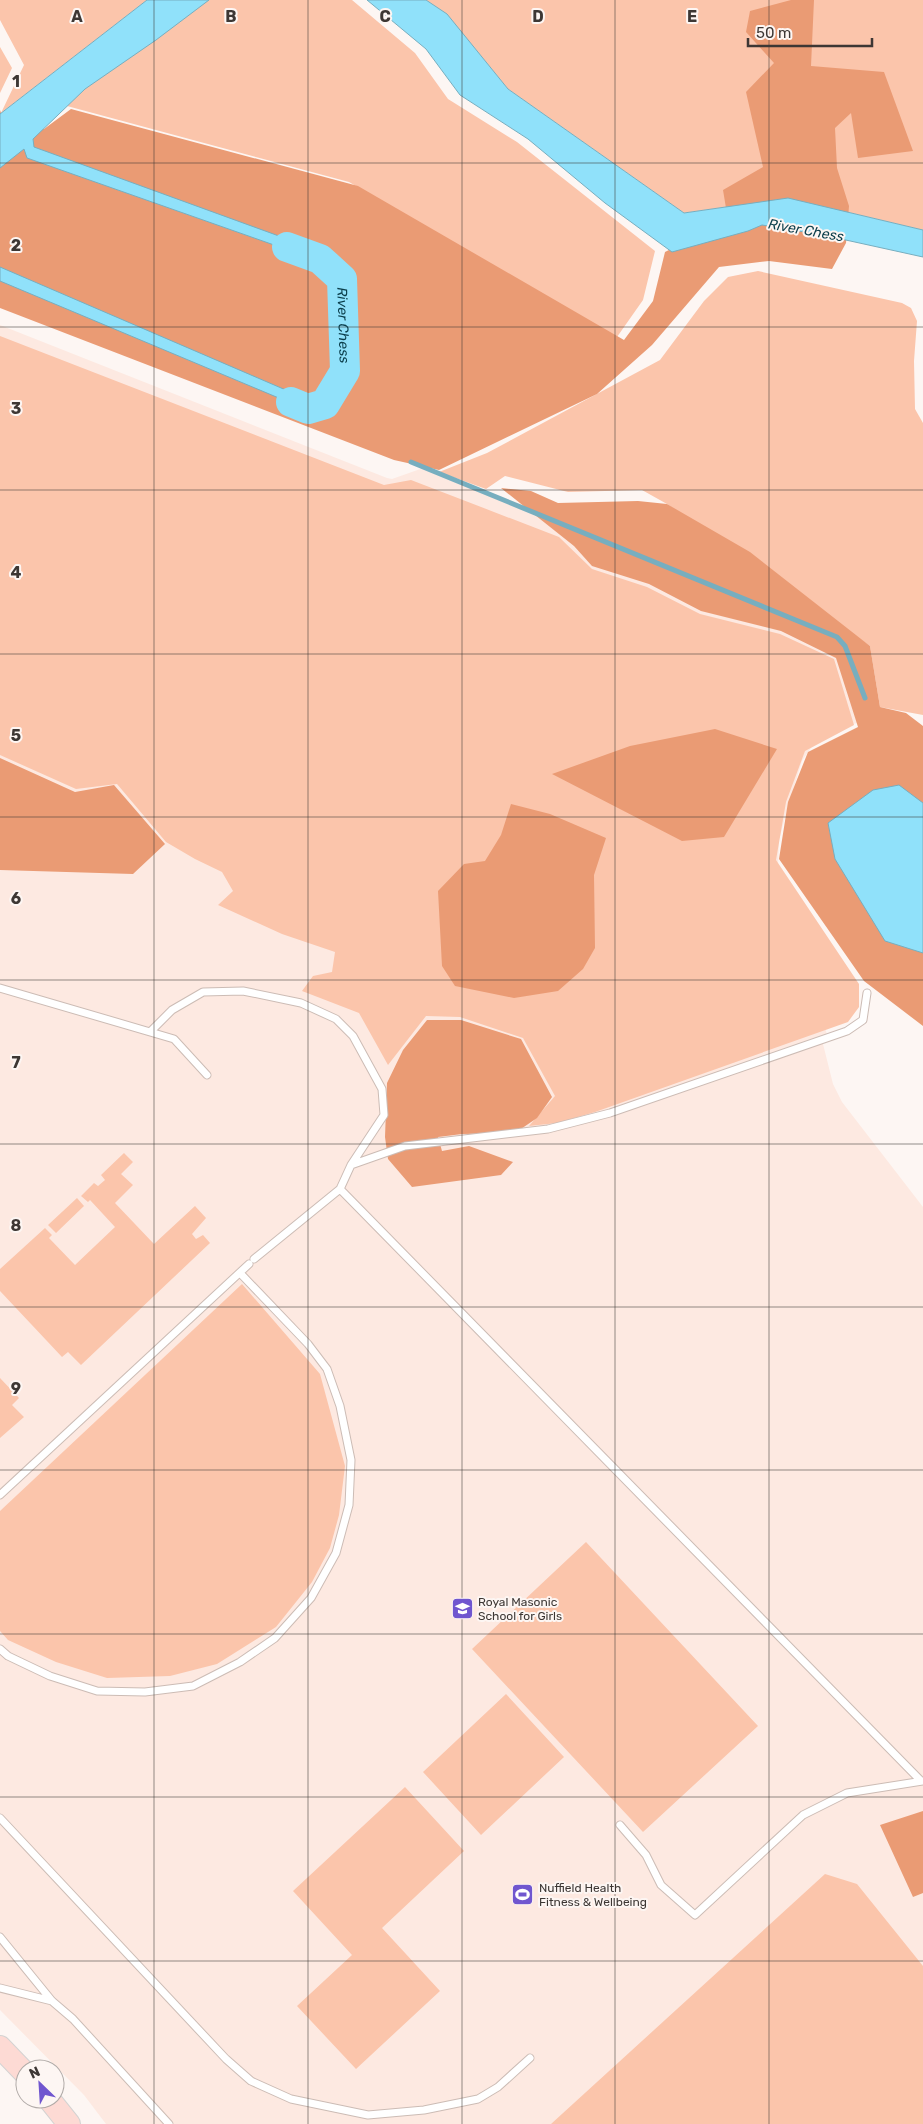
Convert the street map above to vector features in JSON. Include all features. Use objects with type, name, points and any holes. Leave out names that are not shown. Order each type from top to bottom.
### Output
[{"type":"main road","points":[[0,2047],[15,2063]]},
{"type":"main road","points":[[57,2109],[69,2124]]},
{"type":"lane","points":[[0,988],[174,1039],[207,1075]]},
{"type":"lane","points":[[0,1495],[252,1262],[340,1189],[352,1165],[384,1116],[382,1089],[353,1036],[336,1019],[301,1003],[243,991],[203,992],[172,1010],[151,1031]]},
{"type":"lane","points":[[352,1165],[405,1146],[548,1129],[610,1113],[847,1031],[863,1020],[867,992]]},
{"type":"lane","points":[[340,1189],[922,1781]]},
{"type":"lane","points":[[0,1649],[8,1656],[50,1676],[97,1690],[145,1692],[194,1686],[240,1662],[275,1638],[311,1598],[336,1553],[349,1505],[352,1460],[340,1406],[327,1369],[308,1344],[240,1273]]},
{"type":"lane","points":[[620,1826],[646,1855],[661,1885],[695,1915],[803,1815],[847,1793],[922,1781]]},
{"type":"lane","points":[[0,1818],[226,2059],[251,2081],[268,2090],[291,2099],[368,2115],[424,2110],[478,2099],[498,2087],[530,2058]]},
{"type":"lane","points":[[0,1937],[52,2001],[73,2019],[169,2124]]},
{"type":"lane","points":[[0,1988],[52,2001]]},
{"type":"shaded area","points":[[0,0],[147,0],[1,113],[24,65],[0,20]]},
{"type":"shaded area","points":[[208,0],[352,0],[415,53],[448,99],[517,142],[655,251],[643,300],[617,337],[349,182],[67,106],[83,90]]},
{"type":"shaded area","points":[[426,0],[923,0],[923,230],[788,198],[684,213],[508,89],[447,15]]},
{"type":"shaded area","points":[[791,0],[814,0],[811,66],[884,72],[913,151],[858,158],[851,113],[835,128],[837,168],[849,206],[846,243],[832,269],[769,261],[719,267],[652,345],[597,394],[439,470],[394,460],[0,308],[0,110],[1,113],[44,129],[71,109],[358,186],[624,340],[653,301],[665,252],[728,220],[723,190],[763,167],[746,92],[774,63],[746,32],[750,11]]},
{"type":"shaded area","points":[[0,47],[12,68],[0,93]]},
{"type":"shaded area","points":[[758,271],[902,303],[911,308],[917,321],[914,361],[915,409],[923,423],[923,715],[880,707],[870,646],[667,504],[642,490],[568,492],[505,476],[486,489],[439,472],[487,453],[660,360],[704,301],[728,277]]},
{"type":"shaded area","name":"Royal Masonic School for Girls","points":[[0,325],[387,478],[392,479],[426,467],[811,618],[883,719],[846,725],[815,742],[802,761],[789,803],[779,840],[778,867],[828,1038],[822,1040],[833,1084],[842,1102],[923,1207],[923,2124],[106,2124],[84,2095],[65,2076],[65,2059],[48,2059],[0,2010]]},
{"type":"shaded area","points":[[0,336],[384,485],[411,480],[559,537],[592,569],[647,587],[700,614],[780,634],[834,659],[854,725],[805,751],[786,802],[776,860],[859,984],[859,1007],[848,1022],[595,1112],[557,1123],[529,1126],[555,1096],[523,1038],[460,1017],[426,1016],[388,1065],[359,1013],[302,991],[313,976],[332,972],[335,952],[282,934],[218,905],[233,891],[222,872],[166,842],[117,784],[76,789],[0,755]]},
{"type":"shaded area","points":[[501,488],[531,491],[558,503],[638,501],[667,504],[750,552],[870,646],[880,707],[906,713],[923,726],[923,1026],[864,981],[779,859],[788,802],[808,752],[858,727],[836,658],[781,631],[701,611],[649,584],[592,566],[574,546]]},
{"type":"shaded area","points":[[715,729],[777,749],[724,837],[682,841],[552,774],[630,746]]},
{"type":"shaded area","points":[[0,758],[75,792],[114,785],[165,844],[133,874],[0,870]]},
{"type":"shaded area","points":[[511,804],[550,814],[606,838],[594,875],[595,948],[583,969],[558,991],[514,998],[455,986],[442,966],[438,891],[464,864],[485,861],[501,835]]},
{"type":"shaded area","points":[[427,1020],[461,1020],[521,1039],[552,1097],[537,1118],[515,1133],[462,1134],[438,1137],[442,1151],[469,1146],[513,1162],[501,1175],[412,1187],[388,1159],[385,1137],[387,1083],[403,1050]]},
{"type":"shaded area","points":[[124,1153],[133,1162],[121,1174],[133,1185],[115,1203],[154,1244],[195,1206],[206,1218],[192,1234],[196,1239],[203,1235],[210,1243],[81,1365],[68,1352],[62,1357],[0,1291],[0,1269],[45,1228],[52,1235],[49,1238],[75,1265],[115,1227],[90,1200],[88,1202],[81,1196],[94,1183],[98,1186],[105,1180],[101,1175]]},
{"type":"shaded area","points":[[77,1198],[84,1206],[56,1233],[48,1225]]},
{"type":"shaded area","points":[[242,1284],[320,1374],[345,1466],[339,1515],[330,1548],[312,1582],[276,1627],[217,1664],[170,1676],[107,1678],[56,1662],[8,1640],[0,1631],[0,1511]]},
{"type":"shaded area","points":[[0,1378],[19,1398],[12,1405],[24,1417],[0,1438]]},
{"type":"shaded area","points":[[586,1542],[758,1726],[643,1832],[472,1649]]},
{"type":"shaded area","points":[[506,1694],[564,1757],[481,1835],[423,1772]]},
{"type":"shaded area","points":[[405,1787],[464,1851],[382,1928],[440,1991],[356,2069],[297,2006],[352,1955],[293,1891]]},
{"type":"shaded area","points":[[923,1811],[923,1893],[913,1897],[880,1825]]},
{"type":"shaded area","points":[[825,1874],[857,1884],[923,1966],[923,2124],[551,2124]]},
{"type":"water","points":[[147,0],[209,0],[156,40],[85,89],[33,139],[34,147],[334,256],[355,275],[357,372],[337,407],[324,417],[0,281],[0,267],[316,403],[330,399],[348,369],[345,281],[328,264],[27,158],[24,149],[0,168],[0,114]]},
{"type":"water","points":[[367,0],[426,0],[447,14],[508,89],[684,213],[788,198],[923,230],[923,257],[823,235],[762,225],[748,231],[672,252],[605,203],[528,139],[460,95],[426,49]]},
{"type":"water","points":[[899,785],[923,803],[923,953],[885,941],[835,859],[828,823],[873,790]]},
{"type":"waterway","name":"River Chess","points":[[287,247],[320,259],[342,279],[345,371],[325,404],[308,409],[291,402]]},
{"type":"waterway","points":[[411,462],[837,637],[845,646],[865,698]]},
{"type":"place","name":"Royal Masonic School for Girls","points":[[462,1609]]},
{"type":"place","name":"Nuffield Health Fitness & Wellbeing","points":[[523,1895]]}]
